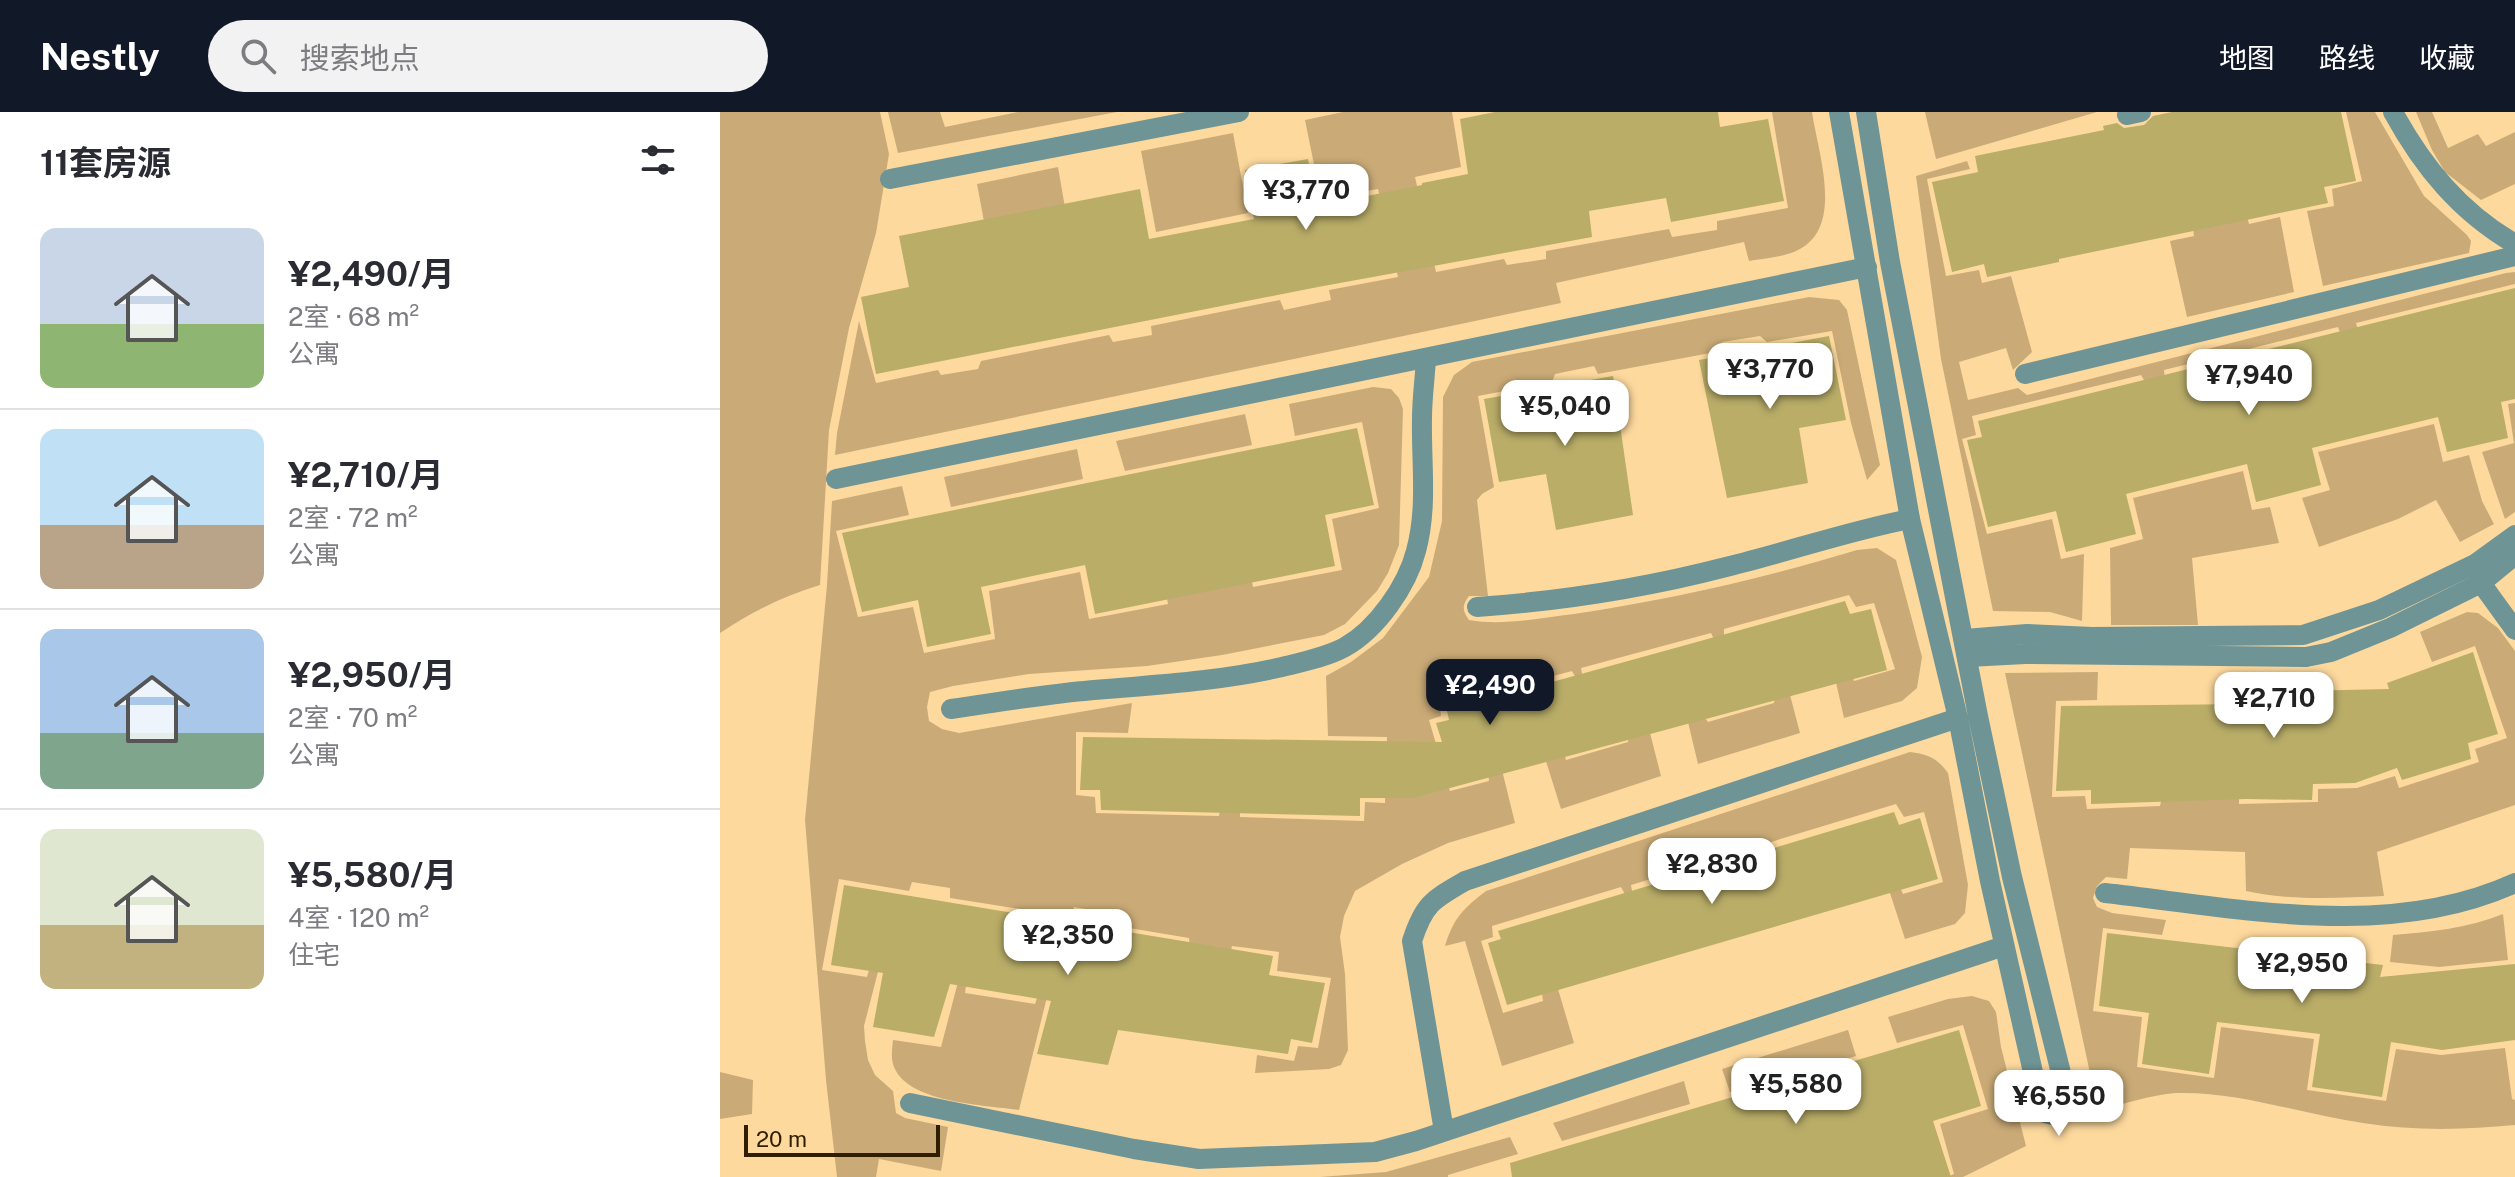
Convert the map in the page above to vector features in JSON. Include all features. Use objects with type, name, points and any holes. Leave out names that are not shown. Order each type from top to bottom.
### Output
[{"type":"street","points":[[890,179],[1239,112]]},
{"type":"street","points":[[1839,112],[1910,519],[1958,718],[2004,946],[2039,1099],[2045,1113],[2057,1116],[2067,1111],[2067,1097],[2012,877],[1899,309],[1866,112]]},
{"type":"street","points":[[2393,112],[2410,144],[2460,206],[2491,231],[2515,244]]},
{"type":"street","points":[[2025,374],[2515,256]]},
{"type":"street","points":[[836,479],[1867,267]]},
{"type":"street","points":[[951,709],[1082,691],[1217,680],[1306,661],[1345,647],[1369,628],[1388,605],[1404,582],[1416,553],[1422,522],[1422,419],[1426,358]]},
{"type":"street","points":[[1477,607],[1665,582],[1910,519]]},
{"type":"street","points":[[2478,573],[2515,535]]},
{"type":"street","points":[[1966,648],[2025,654],[2306,657],[2331,652],[2390,628],[2478,573],[2515,555]]},
{"type":"street","points":[[2478,573],[2515,630]]},
{"type":"street","points":[[1444,1131],[1412,941],[1421,913],[1440,896],[1465,881],[1958,718]]},
{"type":"street","points":[[2105,893],[2284,913],[2361,916],[2417,912],[2487,896],[2515,883]]},
{"type":"street","points":[[910,1103],[1134,1149],[1199,1159],[1375,1152],[2004,946]]},
{"type":"shaded area","points":[[720,112],[880,112],[889,154],[876,233],[849,328],[829,430],[820,585],[768,605],[720,633]]},
{"type":"shaded area","points":[[888,112],[940,112],[945,127],[1018,112],[1117,112],[898,153]]},
{"type":"shaded area","points":[[1343,112],[1452,112],[1461,167],[1415,177],[1436,272],[1504,259],[1507,265],[1546,259],[1546,251],[1669,229],[1672,237],[1717,230],[1717,221],[1788,208],[1772,112],[1812,112],[1823,168],[1825,207],[1821,224],[1812,239],[1787,254],[1749,261],[1744,242],[1556,283],[1561,303],[835,455],[859,321],[876,383],[938,370],[941,375],[978,369],[981,361],[1109,335],[1113,342],[1152,335],[1151,326],[1280,300],[1284,310],[1331,300],[1329,290],[1398,277],[1378,189],[1321,199],[1305,120]]},
{"type":"shaded area","points":[[1925,112],[2097,112],[1936,159]]},
{"type":"shaded area","points":[[2346,112],[2375,112],[2424,196],[2471,241],[2469,253],[2323,286],[2307,211],[2334,206],[2332,189],[2362,181]]},
{"type":"shaded area","points":[[2416,112],[2432,112],[2448,148],[2478,134],[2486,146],[2515,132],[2515,184],[2481,200],[2445,172]]},
{"type":"shaded area","points":[[1233,133],[1248,213],[1156,232],[1141,151]]},
{"type":"shaded area","points":[[1967,161],[1970,169],[1927,179],[1946,276],[1979,270],[1982,283],[2011,276],[2032,352],[2013,370],[2006,348],[1959,362],[1968,400],[2018,388],[2027,395],[2506,273],[2515,272],[2515,284],[2356,323],[2361,342],[2345,347],[2338,327],[2164,370],[2166,389],[2151,392],[2141,375],[1972,416],[1976,435],[1962,439],[1987,534],[2052,519],[2061,559],[2084,554],[2082,621],[2050,612],[1993,611],[1941,359],[1916,176]]},
{"type":"shaded area","points":[[1058,167],[1072,248],[992,264],[977,184]]},
{"type":"shaded area","points":[[2245,209],[2249,224],[2280,217],[2294,292],[2187,317],[2170,241],[2194,236],[2192,221]]},
{"type":"shaded area","points":[[1809,297],[1839,300],[1847,310],[1880,465],[1867,480],[1851,423],[1832,331],[1767,342],[1760,336],[1722,342],[1721,351],[1598,374],[1594,366],[1555,374],[1552,382],[1478,396],[1494,487],[1477,500],[1488,596],[1469,596],[1464,610],[1469,620],[1495,622],[1574,614],[1717,587],[1857,550],[1877,548],[1896,560],[1922,657],[1917,688],[1902,701],[1844,718],[1835,678],[1851,674],[1854,681],[1895,669],[1874,603],[1856,607],[1849,595],[1724,629],[1724,641],[1716,643],[1711,633],[1581,668],[1583,679],[1577,680],[1572,671],[1440,706],[1441,716],[1429,720],[1450,791],[1489,781],[1488,773],[1502,770],[1515,823],[1448,843],[1402,864],[1355,891],[1344,916],[1340,937],[1348,1050],[1341,1065],[1329,1069],[1255,1073],[1257,1055],[1294,1061],[1298,1046],[1318,1048],[1331,978],[1277,971],[1279,952],[1232,946],[1228,964],[1190,948],[1189,938],[1117,926],[1117,914],[1074,907],[1071,917],[950,898],[950,888],[912,882],[909,891],[839,879],[822,970],[867,977],[871,963],[880,964],[864,1026],[868,1060],[875,1075],[893,1091],[896,1113],[905,1118],[948,1127],[941,1171],[879,1159],[876,1177],[837,1177],[805,820],[832,501],[902,486],[909,515],[836,531],[858,617],[913,607],[924,653],[995,639],[989,591],[1080,572],[1089,619],[1168,604],[1159,554],[1243,538],[1253,587],[1342,570],[1332,519],[1379,508],[1362,422],[1295,436],[1289,404],[1373,387],[1391,389],[1403,409],[1399,545],[1377,591],[1345,624],[1324,635],[1222,655],[1147,666],[1029,674],[953,686],[930,692],[927,707],[929,721],[942,729],[959,733],[1132,703],[1128,733],[1076,732],[1076,795],[1095,797],[1096,813],[1219,816],[1222,799],[1240,800],[1240,817],[1364,821],[1365,802],[1385,803],[1387,737],[1328,736],[1326,676],[1383,638],[1429,577],[1442,521],[1443,397],[1454,375],[1472,362]]},
{"type":"shaded area","points":[[2515,403],[2515,512],[2505,519],[2482,452],[2514,443],[2508,404]]},
{"type":"shaded area","points":[[1245,414],[1252,445],[1125,471],[1116,441]]},
{"type":"shaded area","points":[[2434,424],[2443,462],[2469,455],[2482,501],[2494,524],[2460,542],[2436,500],[2398,519],[2319,547],[2302,498],[2330,490],[2318,452]]},
{"type":"shaded area","points":[[1077,449],[1083,479],[951,507],[944,477]]},
{"type":"shaded area","points":[[2243,471],[2252,510],[2270,507],[2279,543],[2192,558],[2198,625],[2111,625],[2110,548],[2143,539],[2133,498]]},
{"type":"shaded area","points":[[2467,612],[2478,613],[2498,628],[2515,651],[2515,805],[2377,852],[2384,896],[2297,898],[2246,891],[2245,852],[2130,848],[2127,879],[2106,877],[2097,886],[2093,898],[2097,907],[2112,913],[2166,920],[2162,935],[2103,928],[2093,1011],[2142,1017],[2137,1067],[2214,1078],[2221,1027],[2314,1039],[2307,1090],[2386,1101],[2396,1049],[2441,1055],[2505,1048],[2512,1099],[2515,1100],[2515,1125],[2439,1129],[2382,1126],[2246,1099],[2199,1093],[2156,1096],[2098,1111],[2005,673],[2098,672],[2097,700],[2056,701],[2052,797],[2085,796],[2087,809],[2160,806],[2163,793],[2239,791],[2239,804],[2318,802],[2318,789],[2357,788],[2395,776],[2399,788],[2479,762],[2475,749],[2507,738],[2475,646],[2432,662],[2420,632]]},
{"type":"shaded area","points":[[1789,691],[1800,733],[1698,764],[1687,718],[1702,714],[1708,722],[1774,703],[1775,695]]},
{"type":"shaded area","points":[[1649,729],[1661,776],[1561,809],[1545,758],[1564,752],[1566,760],[1628,742],[1629,735]]},
{"type":"shaded area","points":[[1910,752],[1932,758],[1948,773],[1968,885],[1965,913],[1955,924],[1905,939],[1889,890],[1900,887],[1903,894],[1943,882],[1924,812],[1904,817],[1896,804],[1771,842],[1775,855],[1765,859],[1759,846],[1631,885],[1633,896],[1627,898],[1621,887],[1492,926],[1493,937],[1481,941],[1503,1013],[1543,1001],[1542,993],[1558,989],[1574,1043],[1502,1066],[1465,941],[1445,946],[1460,914],[1486,891]]},
{"type":"shaded area","points":[[2503,914],[2508,960],[2439,967],[2390,962],[2393,935],[2463,926]]},
{"type":"shaded area","points":[[959,978],[967,979],[965,993],[1035,1004],[1039,992],[1048,993],[1019,1110],[934,1096],[905,1082],[894,1067],[893,1040],[941,1047]]},
{"type":"shaded area","points":[[1972,996],[1989,1001],[1996,1012],[2001,1047],[2026,1146],[1963,1177],[1947,1177],[1954,1174],[1940,1124],[1988,1109],[1963,1025],[1897,1043],[1888,1017],[1948,999]]},
{"type":"shaded area","points":[[1848,1030],[1856,1056],[1730,1092],[1722,1069]]},
{"type":"shaded area","points":[[720,1072],[753,1080],[752,1114],[720,1119]]},
{"type":"shaded area","points":[[1684,1081],[1690,1104],[1562,1141],[1553,1123]]},
{"type":"shaded area","points":[[1510,1137],[1518,1154],[1448,1177],[1320,1177],[1386,1172]]},
{"type":"building","points":[[1495,112],[1718,112],[1720,127],[1768,119],[1784,201],[1671,222],[1666,198],[1589,211],[1592,237],[876,374],[861,297],[909,287],[899,236],[1140,189],[1149,239],[1254,219],[1245,170],[1308,159],[1317,206],[1422,185],[1468,174],[1460,119]]},
{"type":"building","points":[[2172,112],[2341,112],[2356,181],[2324,187],[2328,203],[1987,277],[1984,264],[1952,272],[1932,182],[1978,172],[1975,156],[2104,130],[2103,126],[2117,123],[2124,128],[2144,125],[2153,116]]},
{"type":"building","points":[[2515,288],[2515,399],[2501,402],[2508,438],[2447,452],[2438,417],[2312,448],[2321,485],[2256,502],[2247,464],[2126,494],[2136,534],[2066,552],[2056,511],[1988,527],[1967,440],[1982,437],[1978,421]]},
{"type":"building","points":[[1829,336],[1846,420],[1799,428],[1808,483],[1727,498],[1699,360]]},
{"type":"building","points":[[1613,376],[1633,515],[1556,530],[1546,474],[1499,482],[1484,399]]},
{"type":"building","points":[[1357,428],[1374,505],[1325,515],[1335,566],[1095,614],[1085,565],[981,587],[991,634],[927,647],[918,600],[862,612],[842,533]]},
{"type":"building","points":[[1845,601],[1850,614],[1871,609],[1887,670],[1413,798],[1360,798],[1360,816],[1101,810],[1100,790],[1080,790],[1083,737],[1442,742],[1436,723],[1449,720],[1447,711]]},
{"type":"building","points":[[2473,652],[2498,734],[2468,743],[2471,759],[2402,780],[2397,768],[2355,783],[2313,784],[2312,800],[2091,804],[2091,790],[2056,791],[2061,706],[2252,704],[2253,692],[2389,689],[2387,683]]},
{"type":"building","points":[[1894,812],[1899,825],[1920,818],[1938,879],[1507,1005],[1488,943],[1501,939],[1498,931]]},
{"type":"building","points":[[844,885],[1273,956],[1269,975],[1325,983],[1312,1043],[1291,1039],[1288,1054],[1118,1030],[1108,1065],[1037,1054],[1051,1001],[950,984],[934,1037],[873,1027],[883,973],[831,965]]},
{"type":"building","points":[[2107,933],[2383,965],[2380,977],[2515,964],[2515,1040],[2442,1050],[2391,1042],[2382,1097],[2312,1087],[2320,1034],[2217,1022],[2209,1074],[2142,1064],[2149,1013],[2099,1006]]},
{"type":"building","points":[[1959,1030],[1981,1106],[1933,1121],[1951,1177],[1512,1177],[1510,1163]]}]
